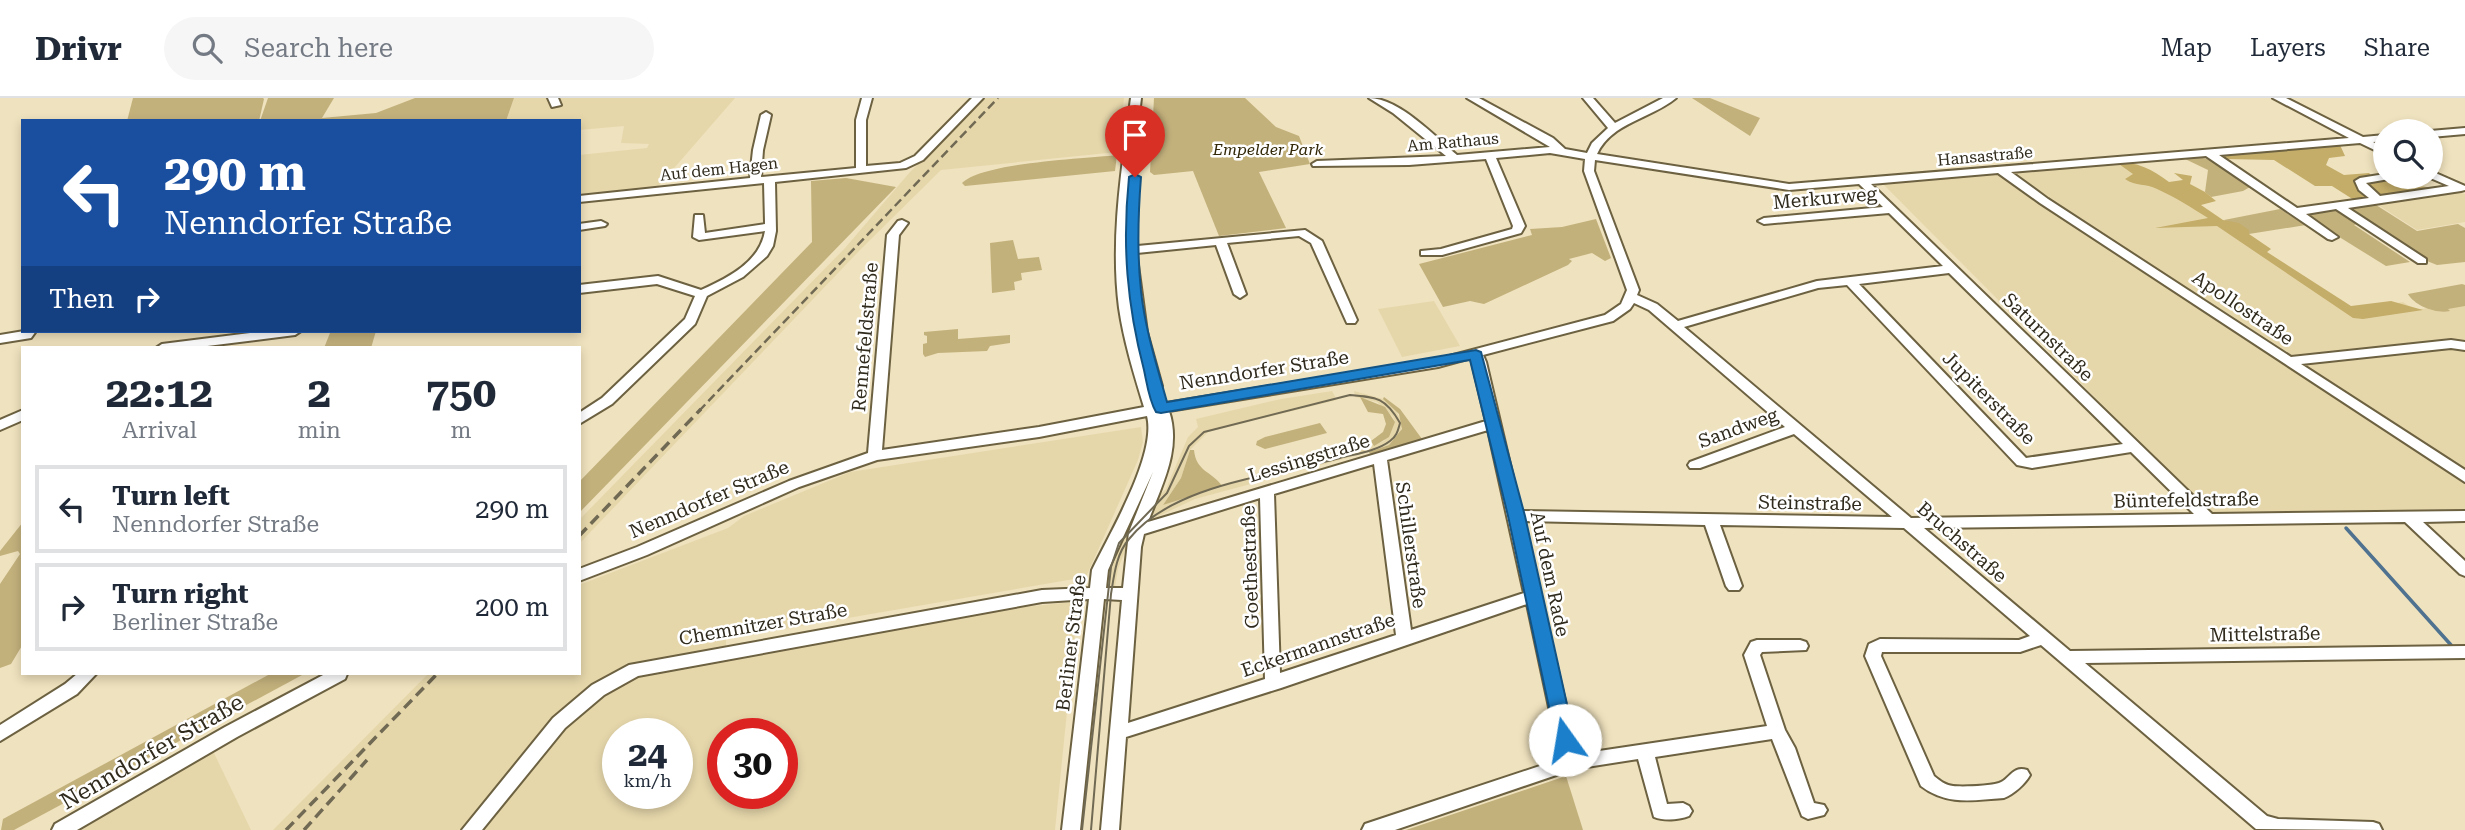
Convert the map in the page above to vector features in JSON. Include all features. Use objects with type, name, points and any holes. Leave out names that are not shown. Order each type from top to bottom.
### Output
[{"type":"street","points":[[861,171],[861,120],[867,98]]},
{"type":"street","name":"Auf dem Hagen","points":[[581,200],[861,171],[912,163],[978,98]]},
{"type":"street","name":"Berliner Straße","points":[[1127,251],[1126,183],[1136,98]]},
{"type":"street","name":"Berliner Straße","points":[[1110,830],[1128,594],[1136,532],[1166,447],[1168,433],[1156,409],[1131,339],[1124,304],[1127,251],[1144,98]]},
{"type":"street","points":[[1374,98],[1397,111],[1455,158]]},
{"type":"street","points":[[1472,98],[1549,140],[1560,150]]},
{"type":"street","points":[[1588,98],[1614,129]]},
{"type":"street","points":[[1631,297],[1632,282],[1589,171],[1590,155],[1598,141],[1614,129],[1671,98]]},
{"type":"street","points":[[2278,98],[2373,146]]},
{"type":"street","points":[[755,182],[758,150],[766,115]]},
{"type":"street","points":[[2443,133],[2465,131]]},
{"type":"street","name":"Hansastraße","points":[[1590,155],[1789,187],[2373,139]]},
{"type":"street","name":"Am Rathaus","points":[[1317,164],[1560,150],[1590,155]]},
{"type":"street","points":[[2209,153],[2332,237]]},
{"type":"street","points":[[1425,253],[1443,252],[1517,231],[1519,226],[1490,155]]},
{"type":"street","name":"Apollostraße","points":[[2001,170],[2465,477]]},
{"type":"street","points":[[2373,179],[2360,181],[2363,188],[2377,199]]},
{"type":"street","points":[[581,289],[658,280],[702,294],[731,281],[764,250],[769,227],[769,180]]},
{"type":"street","points":[[2443,180],[2463,189]]},
{"type":"street","name":"Saturnstraße","points":[[1862,181],[2208,519]]},
{"type":"street","points":[[2295,212],[2463,189]]},
{"type":"street","points":[[2338,206],[2423,261]]},
{"type":"street","name":"Merkurweg","points":[[1764,222],[1890,210]]},
{"type":"street","points":[[699,217],[699,237],[769,227]]},
{"type":"street","name":"Rennefeldstraße","points":[[875,456],[893,235],[902,223]]},
{"type":"street","points":[[581,227],[601,224]]},
{"type":"street","points":[[1127,251],[1289,232],[1310,235],[1328,263],[1333,282],[1351,320]]},
{"type":"street","points":[[1220,241],[1240,294]]},
{"type":"street","points":[[1675,326],[1817,285],[1950,269]]},
{"type":"street","name":"Jupiterstraße","points":[[1850,281],[2014,457],[2032,463],[2134,447]]},
{"type":"street","points":[[581,419],[607,401],[691,321],[702,294]]},
{"type":"street","name":"Bruchstraße","points":[[1631,297],[1653,306],[2262,823],[2278,827],[2373,830]]},
{"type":"street","name":"Nenndorfer Straße","points":[[581,574],[642,551],[794,484],[875,456],[1039,432],[1156,409],[1476,355],[1596,323],[1618,313],[1631,297]]},
{"type":"street","points":[[0,339],[28,333]]},
{"type":"street","points":[[175,346],[261,333]]},
{"type":"street","points":[[2288,361],[2451,344],[2465,346]]},
{"type":"street","name":"Auf dem Rade","points":[[1476,355],[1517,516],[1565,740],[1574,762]]},
{"type":"street","name":"Berliner Straße","points":[[1071,830],[1096,593],[1107,552],[1143,478],[1154,448],[1156,409]]},
{"type":"street","points":[[0,426],[21,415]]},
{"type":"street","name":"Lessingstraße","points":[[1136,532],[1495,423]]},
{"type":"street","name":"Sandweg","points":[[1695,465],[1795,428]]},
{"type":"street","name":"Schillerstraße","points":[[1380,457],[1404,638]]},
{"type":"street","name":"Goethestraße","points":[[1266,491],[1272,676],[1275,683]]},
{"type":"street","name":"Steinstraße","points":[[1517,516],[1908,523]]},
{"type":"street","name":"Büntefeldstraße","points":[[1908,523],[2465,516]]},
{"type":"street","points":[[2409,517],[2465,569]]},
{"type":"street","points":[[1711,520],[1734,586]]},
{"type":"street","name":"Chemnitzer Straße","points":[[471,830],[559,723],[598,690],[635,670],[1042,596],[1128,594]]},
{"type":"street","name":"Eckermannstraße","points":[[1117,730],[1130,730],[1533,596]]},
{"type":"street","points":[[2021,775],[2004,790],[1954,794],[1939,790],[1927,781],[1873,656],[1875,648],[1880,645],[2020,646],[2042,638]]},
{"type":"street","points":[[1800,646],[1756,646],[1752,655],[1777,732],[1786,748],[1808,810],[1818,810]]},
{"type":"street","name":"Mittelstraße","points":[[2066,657],[2465,652]]},
{"type":"street","points":[[0,734],[71,690],[87,675]]},
{"type":"street","name":"Nenndorfer Straße","points":[[61,830],[231,732],[337,675]]},
{"type":"street","points":[[1371,830],[1574,762],[1777,732]]},
{"type":"street","points":[[1645,752],[1660,812],[1683,811]]},
{"type":"shaded area","points":[[514,98],[735,98],[655,190],[581,197],[581,155],[647,148],[649,144],[621,143],[624,126],[581,130],[581,119],[507,119]]},
{"type":"shaded area","points":[[985,98],[1124,98],[1118,152],[941,170],[860,250],[581,542],[581,518],[845,248],[910,172]]},
{"type":"shaded area","points":[[2340,145],[2345,156],[2329,158],[2326,165],[2344,175],[2369,173],[2373,177],[2356,179],[2355,182],[2369,197],[2354,200],[2332,186],[2315,186],[2274,160],[2226,159],[2220,154]]},
{"type":"shaded area","points":[[2133,161],[2345,311],[2403,302],[2415,310],[2465,302],[2465,512],[2212,515],[1882,183]]},
{"type":"shaded area","points":[[2116,162],[2144,167],[2169,182],[2183,180],[2174,173],[2192,176],[2190,184],[2216,201],[2201,205],[2223,220],[2239,223],[2249,230],[2249,234],[2271,249],[2267,252],[2351,306],[2391,301],[2423,310],[2363,319],[2353,318],[2217,226],[2155,228],[2208,218],[2164,192],[2125,179],[2133,174]]},
{"type":"shaded area","points":[[2373,182],[2373,189],[2424,189],[2378,196],[2366,183]]},
{"type":"shaded area","points":[[2456,191],[2465,194],[2465,222],[2417,230],[2375,203]]},
{"type":"shaded area","points":[[1434,301],[1460,346],[1402,357],[1378,309]]},
{"type":"shaded area","points":[[1332,391],[1337,400],[1208,432],[1190,450],[1181,478],[1163,505],[1190,494],[1356,451],[1384,441],[1395,422],[1393,417],[1377,402],[1355,397],[1354,391],[1383,399],[1394,407],[1403,424],[1398,438],[1389,445],[1369,452],[1195,499],[1148,521],[1127,546],[1118,569],[1114,594],[1102,594],[1108,567],[1127,526],[1166,489],[1188,437],[1198,427],[1196,419],[1281,399]]},
{"type":"shaded area","points":[[1141,427],[1143,442],[1138,460],[1086,577],[726,639],[726,659],[1024,607],[1073,602],[1077,613],[1055,830],[273,830],[427,675],[581,675],[581,584],[728,528],[744,516],[850,472]]},
{"type":"shaded area","points":[[213,751],[251,830],[78,830]]},
{"type":"green space","points":[[133,98],[264,99],[259,119],[128,119]]},
{"type":"green space","points":[[268,98],[334,98],[322,118],[376,113],[415,98],[514,98],[507,119],[261,119]]},
{"type":"green space","name":"Empelder Park","points":[[1154,98],[1245,98],[1276,127],[1299,136],[1310,164],[1259,172],[1286,228],[1219,236],[1193,171],[1154,175],[1150,172]]},
{"type":"green space","points":[[1692,98],[1710,98],[1760,118],[1750,136]]},
{"type":"green space","points":[[1117,155],[1115,171],[965,186],[962,183],[991,170],[1012,166]]},
{"type":"green space","points":[[2199,157],[2210,160],[2250,187],[2243,191],[2211,197],[2205,192],[2208,170],[2183,158]]},
{"type":"green space","points":[[846,178],[896,187],[581,511],[581,480],[812,242],[811,181]]},
{"type":"green space","points":[[2373,203],[2417,231],[2458,224],[2465,228],[2465,262],[2437,265],[2427,261],[2350,207]]},
{"type":"green space","points":[[2280,209],[2306,225],[2249,234],[2224,220]]},
{"type":"green space","points":[[2338,210],[2360,223],[2354,225],[2410,262],[2386,266],[2307,217],[2308,214]]},
{"type":"green space","points":[[1596,219],[1611,258],[1605,261],[1592,253],[1569,259],[1572,261],[1568,265],[1484,304],[1470,301],[1443,307],[1419,264],[1532,235],[1530,229],[1562,227]]},
{"type":"green space","points":[[1013,240],[1018,259],[1039,257],[1042,270],[1021,273],[1022,280],[1014,282],[1015,290],[992,293],[990,243]]},
{"type":"green space","points":[[2465,285],[2465,306],[2448,309],[2450,311],[2426,308],[2408,294]]},
{"type":"green space","points":[[958,329],[958,339],[1010,335],[1010,343],[990,346],[987,351],[938,353],[925,357],[923,344],[927,343],[927,336],[924,332]]},
{"type":"green space","points":[[330,333],[375,333],[372,346],[325,346]]},
{"type":"green space","points":[[1360,397],[1385,407],[1395,422],[1389,437],[1374,446],[1371,441],[1383,432],[1386,424],[1383,414],[1368,412]]},
{"type":"green space","points":[[1384,397],[1400,409],[1422,439],[1370,454],[1369,452],[1389,445],[1402,429],[1399,414]]},
{"type":"green space","points":[[1320,423],[1327,433],[1265,449],[1256,445],[1257,441],[1265,437]]},
{"type":"green space","points":[[1190,450],[1194,450],[1201,467],[1222,486],[1163,505],[1181,478]]},
{"type":"green space","points":[[21,525],[21,647],[11,664],[0,668],[0,584],[20,554],[18,551],[0,556],[0,551]]},
{"type":"green space","points":[[268,675],[302,675],[14,830],[1,830],[3,819]]},
{"type":"green space","points":[[1566,776],[1583,830],[1406,830]]},
{"type":"waterway","points":[[2346,528],[2451,645]]},
{"type":"tram line","points":[[1082,830],[1111,567],[1119,543],[1167,493],[1189,446],[1204,432],[1350,395],[1380,400],[1390,408],[1400,423],[1397,433],[1385,444],[1366,452],[1227,484],[1198,494],[1172,505],[1148,520],[1129,539],[1116,565],[1111,594],[1091,830]]},
{"type":"railway","points":[[699,411],[998,98]]},
{"type":"railway","points":[[581,534],[701,409]]},
{"type":"railway","points":[[286,830],[436,675]]},
{"type":"railway","points":[[304,830],[367,760]]},
{"type":"route","points":[[1135,177],[1132,274],[1141,332],[1161,408],[1476,355],[1480,362],[1517,516],[1565,740]]}]
